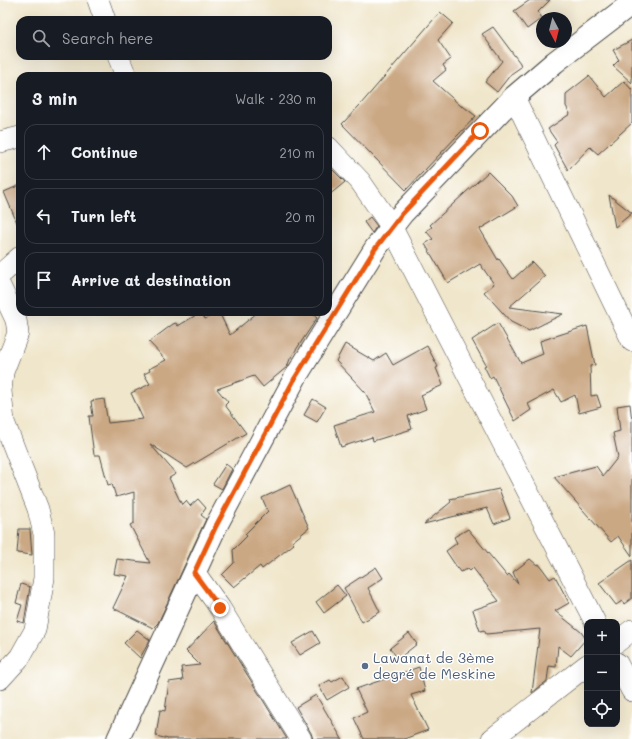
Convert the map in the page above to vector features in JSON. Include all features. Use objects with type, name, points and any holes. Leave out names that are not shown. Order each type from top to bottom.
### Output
[{"type":"main road","points":[[118,739],[216,526],[295,378],[391,226],[514,97],[555,62],[632,4]]},
{"type":"street","points":[[98,0],[104,16]]},
{"type":"street","points":[[120,60],[124,72]]},
{"type":"street","points":[[514,97],[630,332]]},
{"type":"street","points":[[0,142],[16,138]]},
{"type":"street","points":[[332,151],[360,181],[391,226],[593,619]]},
{"type":"street","points":[[0,275],[16,261]]},
{"type":"street","points":[[0,286],[16,320],[18,332],[3,372],[1,391],[4,422],[38,509],[44,534],[44,570],[35,630],[20,657],[0,679]]},
{"type":"street","points":[[194,573],[220,608],[301,739]]},
{"type":"street","points":[[620,640],[632,630]]},
{"type":"street","points":[[492,739],[584,667]]},
{"type":"street","points":[[620,669],[632,691]]},
{"type":"building","points":[[530,0],[550,0],[538,12],[536,12],[536,22],[527,29],[514,11]]},
{"type":"building","points":[[440,12],[453,23],[438,40],[451,59],[443,65],[446,70],[433,81],[461,106],[476,116],[406,190],[342,124]]},
{"type":"building","points":[[493,27],[520,63],[521,67],[511,74],[497,92],[485,82],[502,61],[482,34]]},
{"type":"building","points":[[632,40],[632,83],[613,66],[619,60],[613,50]]},
{"type":"building","points":[[589,76],[606,97],[624,81],[632,90],[632,123],[598,154],[590,147],[568,170],[554,145],[557,142],[548,129],[570,114],[566,106],[566,94]]},
{"type":"building","points":[[332,169],[345,182],[332,193]]},
{"type":"building","points":[[488,172],[512,196],[518,206],[480,229],[498,260],[499,259],[513,279],[532,262],[545,276],[509,307],[563,314],[529,331],[511,322],[484,292],[494,284],[480,264],[448,283],[425,244],[433,239],[426,231],[432,227],[430,225]]},
{"type":"building","points":[[16,187],[16,220],[4,192]]},
{"type":"building","points":[[609,195],[632,213],[615,227]]},
{"type":"building","points":[[370,217],[377,226],[372,233],[364,222]]},
{"type":"building","points":[[194,316],[203,316],[205,319],[211,316],[221,316],[230,335],[253,316],[315,316],[317,318],[290,359],[287,367],[263,387],[254,376],[217,389],[228,402],[225,405],[246,433],[187,468],[150,444],[176,474],[169,478],[182,505],[186,501],[190,506],[198,499],[206,508],[201,515],[206,519],[158,623],[153,628],[113,608],[128,576],[114,574],[117,559],[150,563],[130,525],[134,523],[134,492],[116,497],[112,484],[108,485],[100,455],[94,455],[89,416],[93,416],[91,401],[104,399],[108,423],[143,419],[131,393],[150,384],[144,374],[150,371],[149,369],[166,360],[149,342],[173,324],[176,323],[178,326]]},
{"type":"building","points":[[498,323],[521,363],[543,354],[540,341],[587,326],[595,365],[590,366],[591,396],[597,395],[601,407],[579,413],[575,395],[561,402],[554,390],[528,404],[531,410],[515,421],[493,376],[490,378],[484,366],[486,365],[472,340]]},
{"type":"building","points":[[345,344],[374,361],[386,353],[393,365],[427,346],[438,367],[436,368],[443,385],[421,395],[426,409],[408,416],[412,429],[373,441],[372,437],[341,447],[334,425],[375,412],[365,392],[336,361]]},
{"type":"building","points":[[313,399],[326,407],[317,422],[304,415]]},
{"type":"building","points":[[630,404],[632,421],[632,556],[618,536],[611,542],[554,477],[596,466],[603,476],[618,457],[613,433],[620,431],[617,406]]},
{"type":"building","points":[[226,464],[232,469],[222,489],[213,484]]},
{"type":"building","points":[[290,485],[309,528],[292,542],[294,544],[262,569],[260,566],[234,587],[222,575],[234,563],[233,550],[247,536],[245,534],[268,511],[262,498]]},
{"type":"building","points":[[499,489],[510,518],[494,524],[487,508],[424,524],[451,502],[450,499]]},
{"type":"building","points":[[19,529],[30,529],[32,555],[17,553]]},
{"type":"building","points":[[468,529],[507,576],[509,574],[518,584],[513,572],[530,559],[537,565],[539,564],[550,579],[555,576],[569,603],[555,611],[581,632],[584,636],[584,641],[571,656],[558,646],[556,667],[549,666],[547,681],[532,693],[540,629],[486,634],[484,630],[480,631],[473,610],[499,601],[473,568],[470,571],[468,569],[460,572],[446,551],[457,543],[454,537]]},
{"type":"building","points":[[632,560],[632,598],[624,604],[622,601],[616,605],[599,583]]},
{"type":"building","points":[[376,567],[383,578],[368,588],[380,612],[362,622],[344,588]]},
{"type":"building","points":[[21,584],[30,587],[24,623],[17,621],[22,605],[16,603]]},
{"type":"building","points":[[337,585],[346,596],[324,613],[316,602]]},
{"type":"building","points":[[214,621],[287,739],[168,739],[156,736],[160,710],[165,711],[169,682],[183,680],[181,667],[200,665],[186,651]]},
{"type":"building","points":[[137,630],[150,640],[140,658],[124,643]]},
{"type":"building","points":[[313,631],[320,643],[300,655],[292,643]]},
{"type":"building","points":[[409,633],[417,644],[398,659],[390,648]]},
{"type":"building","points":[[419,667],[425,691],[411,695],[428,730],[404,739],[364,739],[354,718],[367,712],[356,689]]},
{"type":"building","points":[[343,676],[349,687],[327,700],[319,686],[330,680],[332,682]]},
{"type":"building","points":[[316,695],[342,739],[313,739],[296,707]]},
{"type":"place","name":"Lawanat de 3ème degré de Meskine","points":[[365,666]]},
{"type":"route","points":[[220,608],[194,573],[216,526],[295,378],[375,249],[391,226],[480,131]]}]
